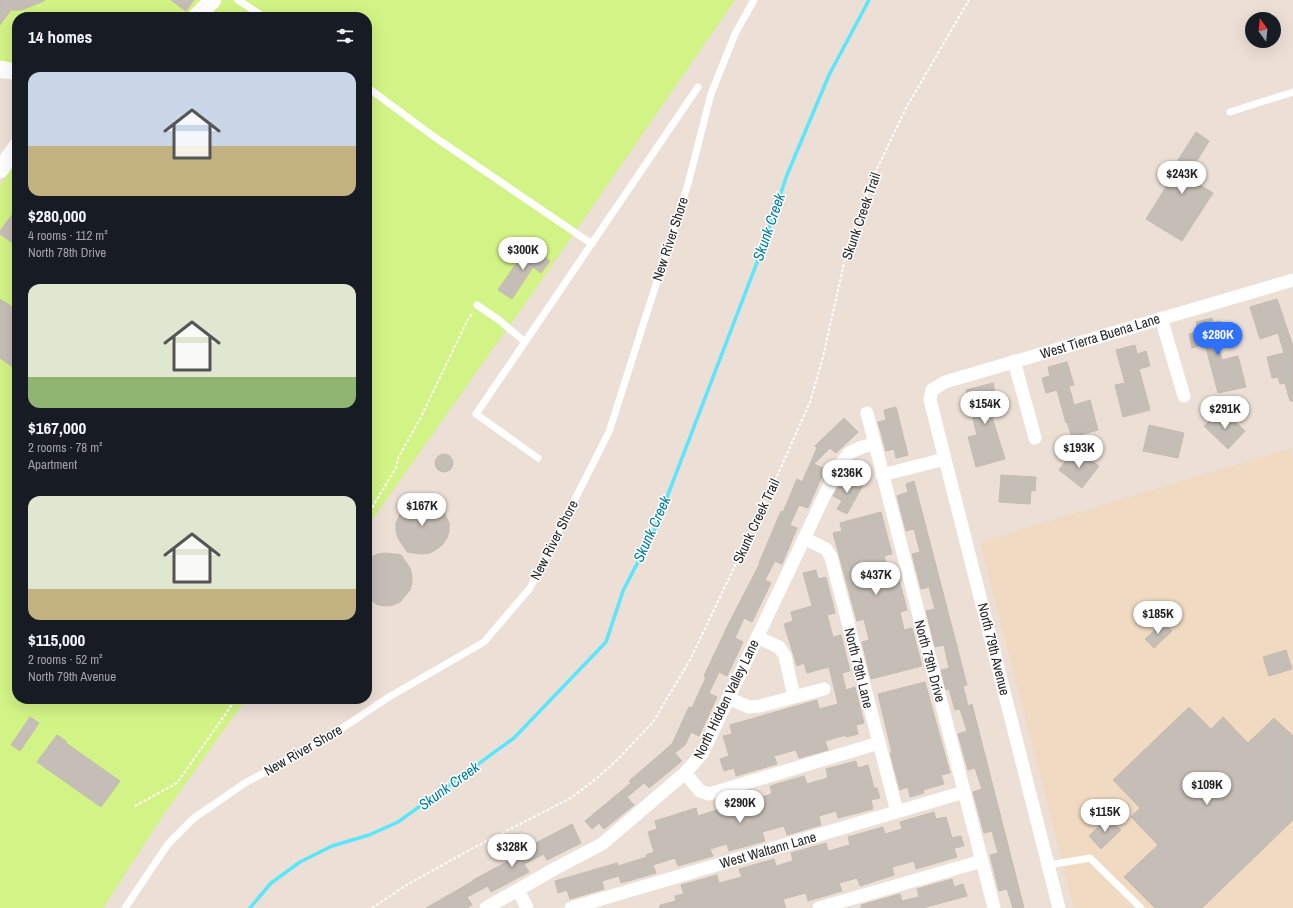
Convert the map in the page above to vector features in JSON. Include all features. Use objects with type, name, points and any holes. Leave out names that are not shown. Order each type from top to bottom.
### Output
[{"type":"street","points":[[201,12],[213,0]]},
{"type":"street","points":[[0,69],[12,71]]},
{"type":"street","points":[[0,170],[12,153]]},
{"type":"street","name":"West Tierra Buena Lane","points":[[932,390],[945,382],[1293,280]]},
{"type":"street","points":[[1161,318],[1184,396]]},
{"type":"street","points":[[1014,361],[1035,438]]},
{"type":"street","name":"North 79th Avenue","points":[[932,390],[930,400],[1059,908]]},
{"type":"street","name":"North 79th Drive","points":[[867,413],[994,908]]},
{"type":"street","name":"North Hidden Valley Lane","points":[[486,908],[573,858],[602,844],[685,774],[702,754],[838,467],[849,453],[862,447],[874,444]]},
{"type":"street","points":[[882,475],[945,459]]},
{"type":"street","name":"North 79th Lane","points":[[804,538],[826,549],[831,557],[897,812]]},
{"type":"street","points":[[757,637],[779,647],[785,656],[794,697]]},
{"type":"street","points":[[728,698],[749,707],[760,706],[824,689]]},
{"type":"street","points":[[685,774],[700,791],[709,794],[879,743]]},
{"type":"street","name":"West Waltann Lane","points":[[571,908],[964,792]]},
{"type":"street","points":[[819,908],[982,861]]},
{"type":"street","points":[[518,890],[527,908]]},
{"type":"lane","points":[[238,0],[256,12]]},
{"type":"lane","name":"New River Shore","points":[[125,908],[168,844],[194,818],[245,783],[323,741],[389,697],[484,642],[530,588],[609,432],[688,184],[711,94],[735,34],[754,0]]},
{"type":"lane","points":[[538,458],[476,414],[698,87]]},
{"type":"lane","points":[[372,91],[433,136],[592,244]]},
{"type":"lane","points":[[1230,112],[1293,92]]},
{"type":"lane","points":[[477,305],[499,320],[525,342]]},
{"type":"lane","points":[[1049,865],[1090,858],[1141,908]]},
{"type":"path","name":"Skunk Creek Trail","points":[[372,908],[405,886],[473,848],[570,798],[597,778],[619,758],[653,722],[690,660],[770,492],[810,402],[822,361],[848,246],[874,175],[906,108],[970,0]]},
{"type":"path","points":[[372,508],[396,468],[398,458],[421,417],[467,321],[477,305]]},
{"type":"path","points":[[135,806],[177,783],[232,704]]},
{"type":"shaded area","points":[[1291,448],[1293,457],[1293,908],[1074,908],[980,542]]},
{"type":"green space","points":[[0,0],[735,0],[553,264],[372,520],[372,12],[12,12],[12,66],[0,64]]},
{"type":"green space","points":[[12,167],[12,704],[242,704],[164,814],[103,908],[0,908],[0,185]]},
{"type":"building","points":[[0,0],[44,1],[21,10],[11,10],[0,25]]},
{"type":"building","points":[[171,0],[194,0],[186,11]]},
{"type":"building","points":[[1196,132],[1209,141],[1187,177],[1213,193],[1182,241],[1146,219],[1181,163],[1178,160]]},
{"type":"building","points":[[12,215],[12,242],[0,234],[0,231]]},
{"type":"building","points":[[528,246],[550,261],[541,273],[533,267],[512,299],[498,290]]},
{"type":"building","points":[[0,299],[12,307],[12,366],[0,358]]},
{"type":"building","points":[[1277,299],[1293,346],[1293,401],[1290,401],[1285,383],[1280,384],[1278,377],[1272,378],[1267,357],[1284,353],[1278,333],[1260,339],[1250,307]]},
{"type":"building","points":[[1212,318],[1213,323],[1220,321],[1225,339],[1217,341],[1222,360],[1238,356],[1246,387],[1218,393],[1205,344],[1192,348],[1189,334],[1198,331],[1196,322]]},
{"type":"building","points":[[1135,345],[1137,354],[1146,351],[1150,366],[1139,369],[1150,410],[1123,417],[1115,385],[1125,383],[1116,350]]},
{"type":"building","points":[[1067,362],[1074,385],[1069,386],[1074,405],[1090,400],[1098,430],[1072,437],[1067,422],[1066,423],[1057,390],[1046,393],[1042,378],[1050,376],[1048,367]]},
{"type":"building","points":[[993,383],[996,398],[1001,397],[1005,414],[992,417],[1005,459],[976,467],[968,437],[977,435],[966,390]]},
{"type":"building","points":[[896,407],[908,455],[896,458],[894,449],[886,451],[878,422],[886,420],[884,410]]},
{"type":"building","points":[[1227,414],[1245,431],[1228,449],[1204,426],[1215,415],[1221,420]]},
{"type":"building","points":[[844,418],[858,432],[836,453],[830,448],[814,464],[825,469],[808,508],[799,505],[790,525],[797,528],[782,564],[775,561],[765,580],[771,583],[752,622],[744,618],[735,638],[743,642],[727,676],[719,672],[709,693],[717,697],[699,736],[691,732],[685,745],[675,753],[682,761],[649,788],[644,783],[627,797],[634,805],[604,829],[599,823],[592,829],[585,821],[631,783],[629,781],[672,744],[689,707],[692,708],[706,677],[704,676],[760,563],[781,511],[783,512],[797,479],[802,482],[817,448],[815,446]]},
{"type":"building","points":[[1149,425],[1184,433],[1178,458],[1143,451]]},
{"type":"building","points":[[444,454],[450,457],[453,463],[450,469],[444,472],[438,469],[435,463],[438,457]]},
{"type":"building","points":[[1083,454],[1099,466],[1082,488],[1059,470],[1070,455],[1078,460]]},
{"type":"building","points":[[859,464],[871,471],[864,483],[854,473]]},
{"type":"building","points":[[1001,475],[1036,477],[1035,491],[1031,490],[1030,504],[999,502]]},
{"type":"building","points":[[844,477],[863,485],[847,514],[837,509],[842,501],[833,496]]},
{"type":"building","points":[[914,481],[967,685],[963,686],[968,706],[972,704],[1024,908],[1013,908],[1007,889],[999,891],[990,855],[998,853],[992,831],[984,833],[973,792],[982,789],[975,768],[968,770],[958,734],[967,731],[960,709],[955,710],[949,689],[946,690],[941,670],[949,668],[944,645],[935,647],[926,611],[935,609],[929,587],[921,589],[912,554],[920,552],[914,529],[906,531],[897,496],[908,492],[906,484]]},
{"type":"building","points":[[423,500],[430,501],[443,510],[449,523],[447,538],[443,544],[430,553],[422,554],[407,552],[398,538],[396,523],[402,510],[408,505]]},
{"type":"building","points":[[881,512],[892,554],[884,556],[890,577],[898,575],[907,610],[900,612],[904,630],[912,628],[922,666],[871,679],[862,642],[869,640],[864,619],[857,621],[833,533],[842,531],[840,523]]},
{"type":"building","points":[[386,553],[401,555],[410,568],[412,583],[410,590],[400,602],[393,605],[378,605],[372,601],[372,557]]},
{"type":"building","points":[[816,570],[818,579],[826,577],[835,613],[827,615],[833,637],[841,635],[850,671],[842,673],[846,690],[855,687],[864,723],[856,725],[858,734],[846,737],[846,735],[825,741],[828,750],[799,758],[796,750],[774,756],[777,764],[736,776],[734,768],[724,771],[720,759],[729,756],[723,736],[732,734],[730,725],[817,700],[819,709],[838,704],[829,667],[807,673],[804,663],[797,666],[784,624],[793,621],[791,612],[812,606],[803,573]]},
{"type":"building","points":[[1163,622],[1172,631],[1154,648],[1145,639]]},
{"type":"building","points":[[1286,650],[1292,669],[1269,676],[1263,657]]},
{"type":"building","points":[[925,682],[950,773],[941,775],[944,784],[923,790],[924,793],[910,797],[908,787],[900,790],[890,753],[892,753],[878,694]]},
{"type":"building","points":[[1189,707],[1211,729],[1223,717],[1248,743],[1274,718],[1293,736],[1293,820],[1202,908],[1155,908],[1124,877],[1158,845],[1131,817],[1140,808],[1113,780]]},
{"type":"building","points":[[30,717],[39,723],[20,751],[11,745]]},
{"type":"building","points":[[57,735],[120,781],[101,807],[37,762]]},
{"type":"building","points":[[856,761],[858,768],[868,765],[874,788],[877,788],[880,798],[871,800],[873,809],[838,818],[836,811],[819,816],[821,825],[787,835],[784,826],[762,832],[765,841],[729,851],[727,844],[710,849],[713,856],[678,866],[675,858],[653,865],[656,873],[621,883],[619,876],[602,881],[604,889],[570,899],[567,890],[558,893],[555,881],[617,863],[618,866],[647,857],[646,855],[654,852],[648,832],[657,829],[655,821],[696,808],[698,816],[720,809],[718,802],[753,792],[755,799],[772,794],[770,786],[804,776],[807,784],[828,778],[826,769]]},
{"type":"building","points":[[934,812],[936,819],[946,817],[952,838],[961,836],[964,846],[954,848],[957,857],[916,869],[914,861],[892,867],[894,875],[860,886],[857,878],[839,883],[842,891],[808,901],[806,893],[783,899],[786,908],[660,908],[660,905],[676,901],[675,896],[684,894],[681,885],[717,875],[719,883],[742,877],[739,869],[774,859],[776,866],[793,861],[791,853],[826,843],[828,851],[850,845],[848,837],[883,827],[885,834],[902,829],[900,822]]},
{"type":"building","points":[[1108,817],[1121,830],[1101,849],[1089,836]]},
{"type":"building","points":[[572,824],[581,843],[547,860],[544,854],[524,864],[529,872],[491,892],[488,886],[467,897],[472,905],[467,908],[426,908],[473,880],[531,849],[530,846]]},
{"type":"building","points":[[952,879],[954,887],[963,884],[967,896],[923,908],[861,908],[861,905],[900,894],[902,901],[919,897],[917,889]]},
{"type":"waterway","name":"Skunk Creek","points":[[250,908],[271,883],[300,862],[332,846],[369,835],[398,822],[514,738],[606,642],[623,591],[654,531],[761,252],[787,175],[829,75],[869,0]]}]
